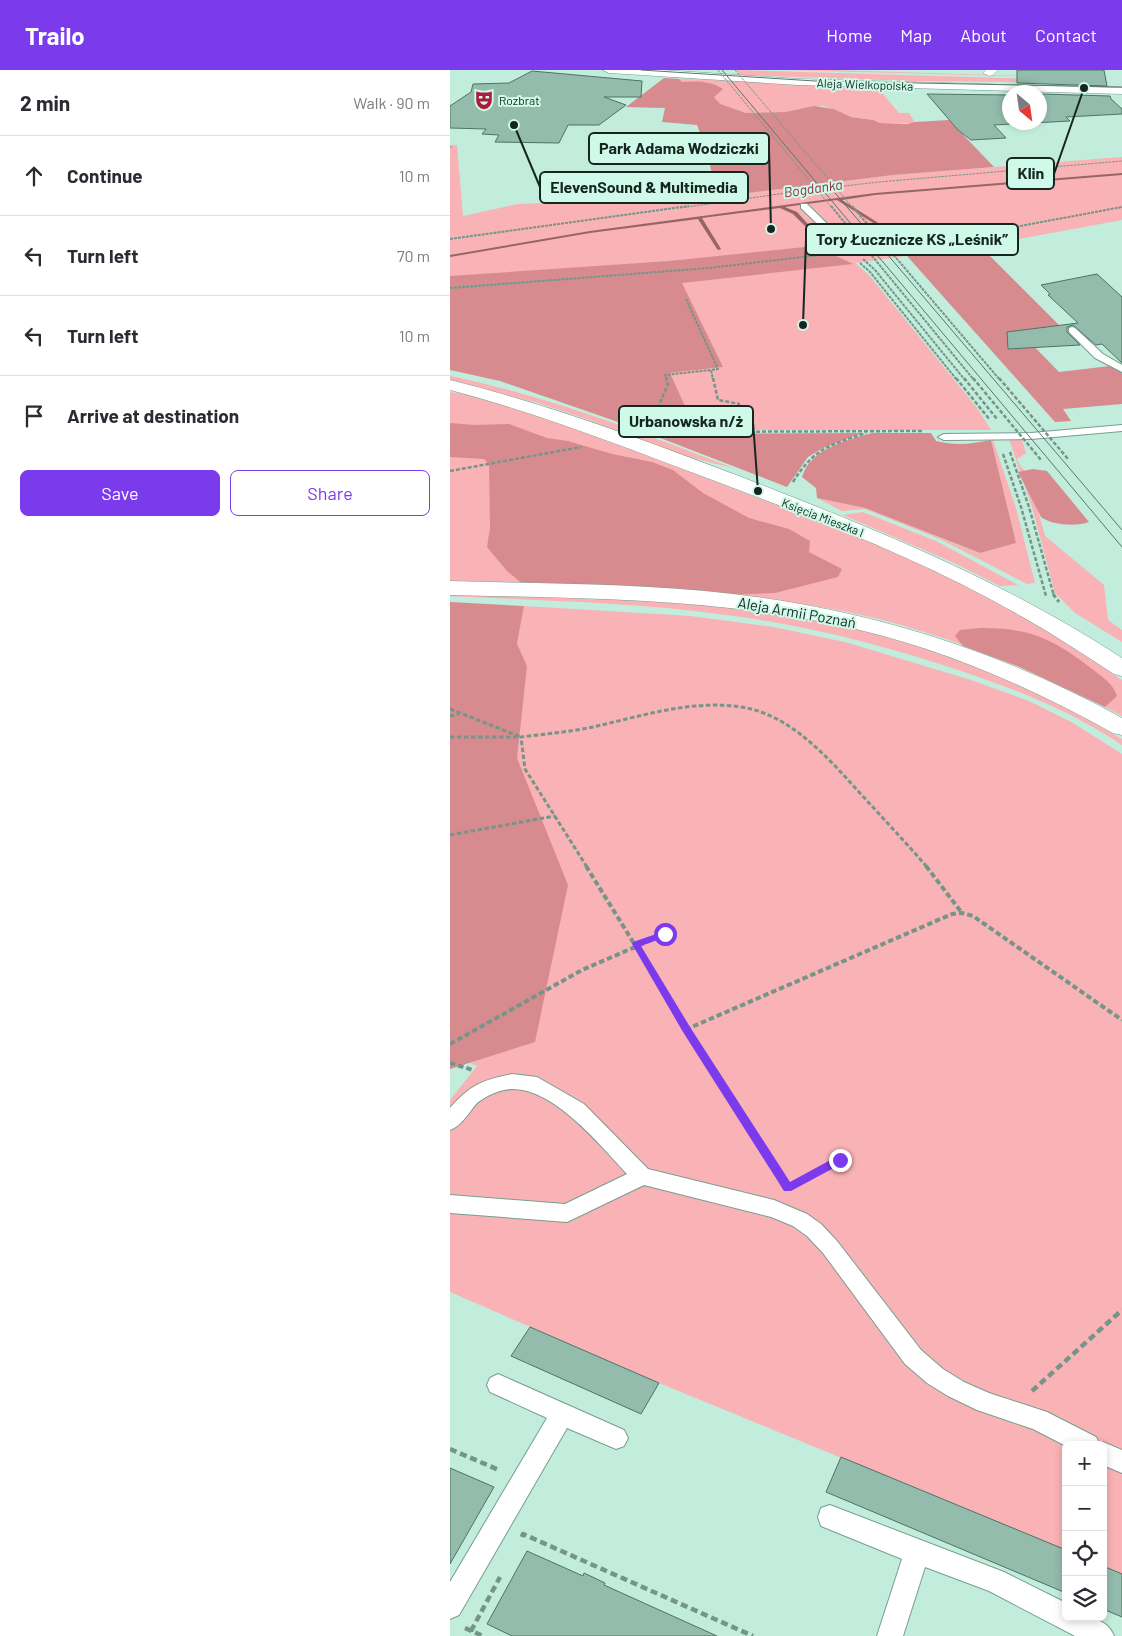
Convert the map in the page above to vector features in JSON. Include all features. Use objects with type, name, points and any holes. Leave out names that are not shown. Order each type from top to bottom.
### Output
[{"type":"street","name":"Aleja Wielkopolska","points":[[609,70],[784,82],[1122,91]]},
{"type":"street","points":[[987,72],[1008,74]]},
{"type":"street","name":"Księcia Mieszka I","points":[[450,386],[544,410],[879,538],[947,567],[1040,617],[1122,669]]},
{"type":"street","name":"Aleja Armii Poznań","points":[[450,588],[696,597],[770,605],[835,617],[908,635],[983,661],[1077,703],[1122,728]]},
{"type":"lane","points":[[804,206],[850,251]]},
{"type":"lane","points":[[1072,330],[1099,356],[1122,369]]},
{"type":"lane","points":[[944,436],[1121,433]]},
{"type":"lane","points":[[450,1122],[472,1096],[493,1085],[512,1081],[530,1082],[577,1109],[642,1176],[774,1208],[800,1220],[814,1230],[830,1247],[913,1357],[935,1376],[956,1389],[985,1402],[1039,1420],[1080,1441]]},
{"type":"lane","points":[[450,1204],[567,1213],[642,1176]]},
{"type":"lane","points":[[498,1385],[616,1438]]},
{"type":"lane","points":[[450,1606],[562,1414]]},
{"type":"lane","points":[[1107,1454],[1122,1462]]},
{"type":"lane","points":[[830,1517],[995,1581],[1062,1615]]},
{"type":"lane","points":[[890,1636],[917,1552]]},
{"type":"lane","points":[[1073,1621],[1101,1636]]},
{"type":"path","points":[[718,70],[1041,460]]},
{"type":"path","points":[[735,70],[1068,459]]},
{"type":"path","points":[[802,190],[1122,161]]},
{"type":"path","points":[[450,239],[793,192]]},
{"type":"path","points":[[450,288],[708,268],[850,251],[1006,229],[1122,207]]},
{"type":"path","points":[[660,432],[652,421],[668,384],[665,375],[718,369],[686,298]]},
{"type":"path","points":[[711,370],[718,400],[740,404]]},
{"type":"path","points":[[789,488],[810,458],[841,441],[872,431]]},
{"type":"path","points":[[651,432],[931,431]]},
{"type":"path","points":[[450,471],[493,464],[533,454],[629,442]]},
{"type":"path","points":[[450,737],[521,738],[589,728],[667,709],[746,708],[772,718],[790,728],[816,750],[933,872],[962,913]]},
{"type":"path","points":[[450,709],[521,738]]},
{"type":"path","points":[[450,716],[460,714]]},
{"type":"path","points":[[521,738],[525,769],[788,1188]]},
{"type":"path","points":[[450,835],[555,816]]},
{"type":"path","points":[[687,1029],[952,914],[962,913],[974,916],[1122,1020]]},
{"type":"path","points":[[450,1044],[589,966],[636,944],[665,934]]},
{"type":"path","points":[[450,1063],[482,1072]]},
{"type":"path","points":[[774,1208],[788,1188],[840,1160]]},
{"type":"path","points":[[1011,1410],[1121,1311]]},
{"type":"path","points":[[518,1543],[523,1534],[753,1636]]},
{"type":"path","points":[[471,1631],[504,1570]]},
{"type":"shaded area","points":[[736,70],[1106,81],[1109,83],[912,81],[740,75]]},
{"type":"shaded area","points":[[785,70],[832,70],[1119,79]]},
{"type":"shaded area","points":[[664,78],[883,88],[883,94],[899,113],[909,113],[915,123],[880,123],[873,120],[851,117],[823,106],[785,112],[746,113],[720,105],[714,97],[720,87],[704,82],[682,82],[679,79]]},
{"type":"shaded area","points":[[664,78],[679,79],[682,82],[714,84],[723,89],[714,97],[720,104],[746,113],[785,112],[814,106],[834,109],[851,117],[873,120],[880,123],[907,124],[949,120],[994,167],[893,175],[716,197],[708,154],[697,125],[662,122],[665,108],[626,107]]},
{"type":"shaded area","points":[[450,145],[457,145],[463,216],[518,204],[716,197],[893,175],[1122,157],[1122,220],[980,246],[855,263],[869,275],[977,408],[991,430],[696,430],[670,373],[723,367],[450,301]]},
{"type":"shaded area","points":[[980,246],[1060,326],[1020,332],[1059,372],[1110,366],[1122,369],[1122,404],[1063,409],[1071,421],[1055,422],[907,256]]},
{"type":"shaded area","points":[[805,247],[824,247],[834,255],[853,264],[682,283],[723,367],[670,373],[696,430],[641,430],[500,381],[450,370],[450,276],[669,261]]},
{"type":"shaded area","points":[[450,376],[558,404],[628,428],[733,468],[684,456],[538,403],[450,380]]},
{"type":"shaded area","points":[[450,392],[474,396],[584,430],[888,549],[957,580],[1030,619],[1122,680],[1122,716],[1045,678],[963,645],[879,619],[836,610],[766,600],[450,582]]},
{"type":"shaded area","points":[[450,423],[474,425],[509,424],[547,438],[568,441],[612,454],[652,462],[673,470],[703,493],[749,518],[789,529],[810,541],[809,552],[842,569],[838,577],[775,593],[725,595],[525,586],[507,571],[487,547],[490,528],[489,464],[484,459],[450,457]]},
{"type":"shaded area","points":[[862,433],[825,447],[808,457],[787,487],[650,434]]},
{"type":"shaded area","points":[[872,433],[931,433],[936,441],[957,444],[991,440],[1016,543],[980,553],[865,508],[817,498],[816,488],[802,477],[806,467],[813,459],[831,447]]},
{"type":"shaded area","points":[[1009,439],[1022,440],[1026,453],[1017,459],[1021,467],[1028,474],[1045,536],[1104,585],[1108,620],[1122,630],[1122,642],[1075,613],[1055,593],[1032,507]]},
{"type":"shaded area","points":[[991,440],[993,440],[1016,508],[1035,583],[1027,584],[940,539],[865,509],[842,511],[817,498],[865,508],[979,553],[1015,543]]},
{"type":"shaded area","points":[[1033,469],[1047,471],[1089,522],[1084,524],[1064,524],[1051,522],[1041,517],[1018,472]]},
{"type":"shaded area","points":[[863,512],[936,541],[1018,585],[1000,586],[954,563],[843,515]]},
{"type":"shaded area","points":[[450,594],[609,599],[728,607],[815,620],[861,630],[951,658],[995,675],[1081,716],[1122,739],[1122,745],[1063,711],[1004,686],[903,653],[815,630],[756,619],[657,607],[450,596]]},
{"type":"shaded area","points":[[450,602],[524,606],[517,644],[527,666],[517,758],[568,885],[535,1042],[450,1069]]},
{"type":"shaded area","points":[[524,606],[690,616],[773,627],[845,642],[971,680],[1029,701],[1073,723],[1122,754],[1122,1574],[1107,1568],[1107,1441],[1062,1441],[1062,1548],[659,1383],[450,1292],[450,1100],[477,1066],[470,1063],[479,1060],[517,644]]},
{"type":"shaded area","points":[[980,628],[1013,630],[1051,642],[1103,677],[1113,687],[1117,696],[1105,707],[1020,667],[963,646],[955,636],[960,630]]},
{"type":"building","points":[[1017,70],[1104,70],[1107,86],[1017,83]]},
{"type":"building","points":[[532,71],[642,81],[641,97],[604,97],[626,105],[599,125],[568,125],[559,143],[495,142],[499,135],[482,134],[486,129],[450,128],[450,106],[471,92],[473,84],[509,83]]},
{"type":"building","points":[[927,94],[1002,95],[1002,125],[994,125],[1006,138],[971,140],[958,130]]},
{"type":"building","points":[[1047,94],[1110,96],[1122,109],[1122,114],[1066,117],[1070,121],[1047,122]]},
{"type":"building","points":[[1097,274],[1122,297],[1122,363],[1102,344],[1096,345],[1073,325],[1067,327],[1067,332],[1080,345],[1008,349],[1007,332],[1078,323],[1048,295],[1050,294],[1041,285]]},
{"type":"building","points":[[530,1327],[659,1383],[641,1414],[511,1356]]},
{"type":"building","points":[[841,1457],[1062,1548],[1062,1591],[826,1492]]},
{"type":"building","points":[[450,1468],[494,1487],[450,1564]]},
{"type":"building","points":[[527,1551],[583,1576],[584,1573],[605,1583],[604,1585],[717,1636],[512,1636],[487,1624]]},
{"type":"building","points":[[1107,1568],[1122,1574],[1122,1617],[1107,1611]]},
{"type":"waterway","name":"Bogdanka","points":[[699,217],[875,194],[1122,174]]},
{"type":"waterway","points":[[838,199],[878,225]]},
{"type":"waterway","points":[[781,207],[795,213],[815,235]]},
{"type":"waterway","name":"Bogdanka","points":[[450,256],[590,232],[699,217]]},
{"type":"waterway","points":[[699,217],[719,249]]},
{"type":"tram line","points":[[641,70],[727,75]]},
{"type":"tram line","points":[[722,70],[727,75]]},
{"type":"tram line","points":[[727,75],[815,81],[1122,87]]},
{"type":"tram line","points":[[727,75],[1122,547]]},
{"type":"tram line","points":[[830,187],[1122,530]]},
{"type":"place","name":"Klin","points":[[1084,88]]},
{"type":"place","name":"Rozbrat","points":[[484,100]]},
{"type":"place","name":"ElevenSound & Multimedia","points":[[514,125]]},
{"type":"place","name":"Park Adama Wodziczki","points":[[771,229]]},
{"type":"place","name":"Tory Łucznicze KS „Leśnik”","points":[[803,325]]},
{"type":"place","name":"Urbanowska n/ż","points":[[758,491]]},
{"type":"route","points":[[665,934],[636,944],[687,1029],[788,1188],[840,1160]]}]
